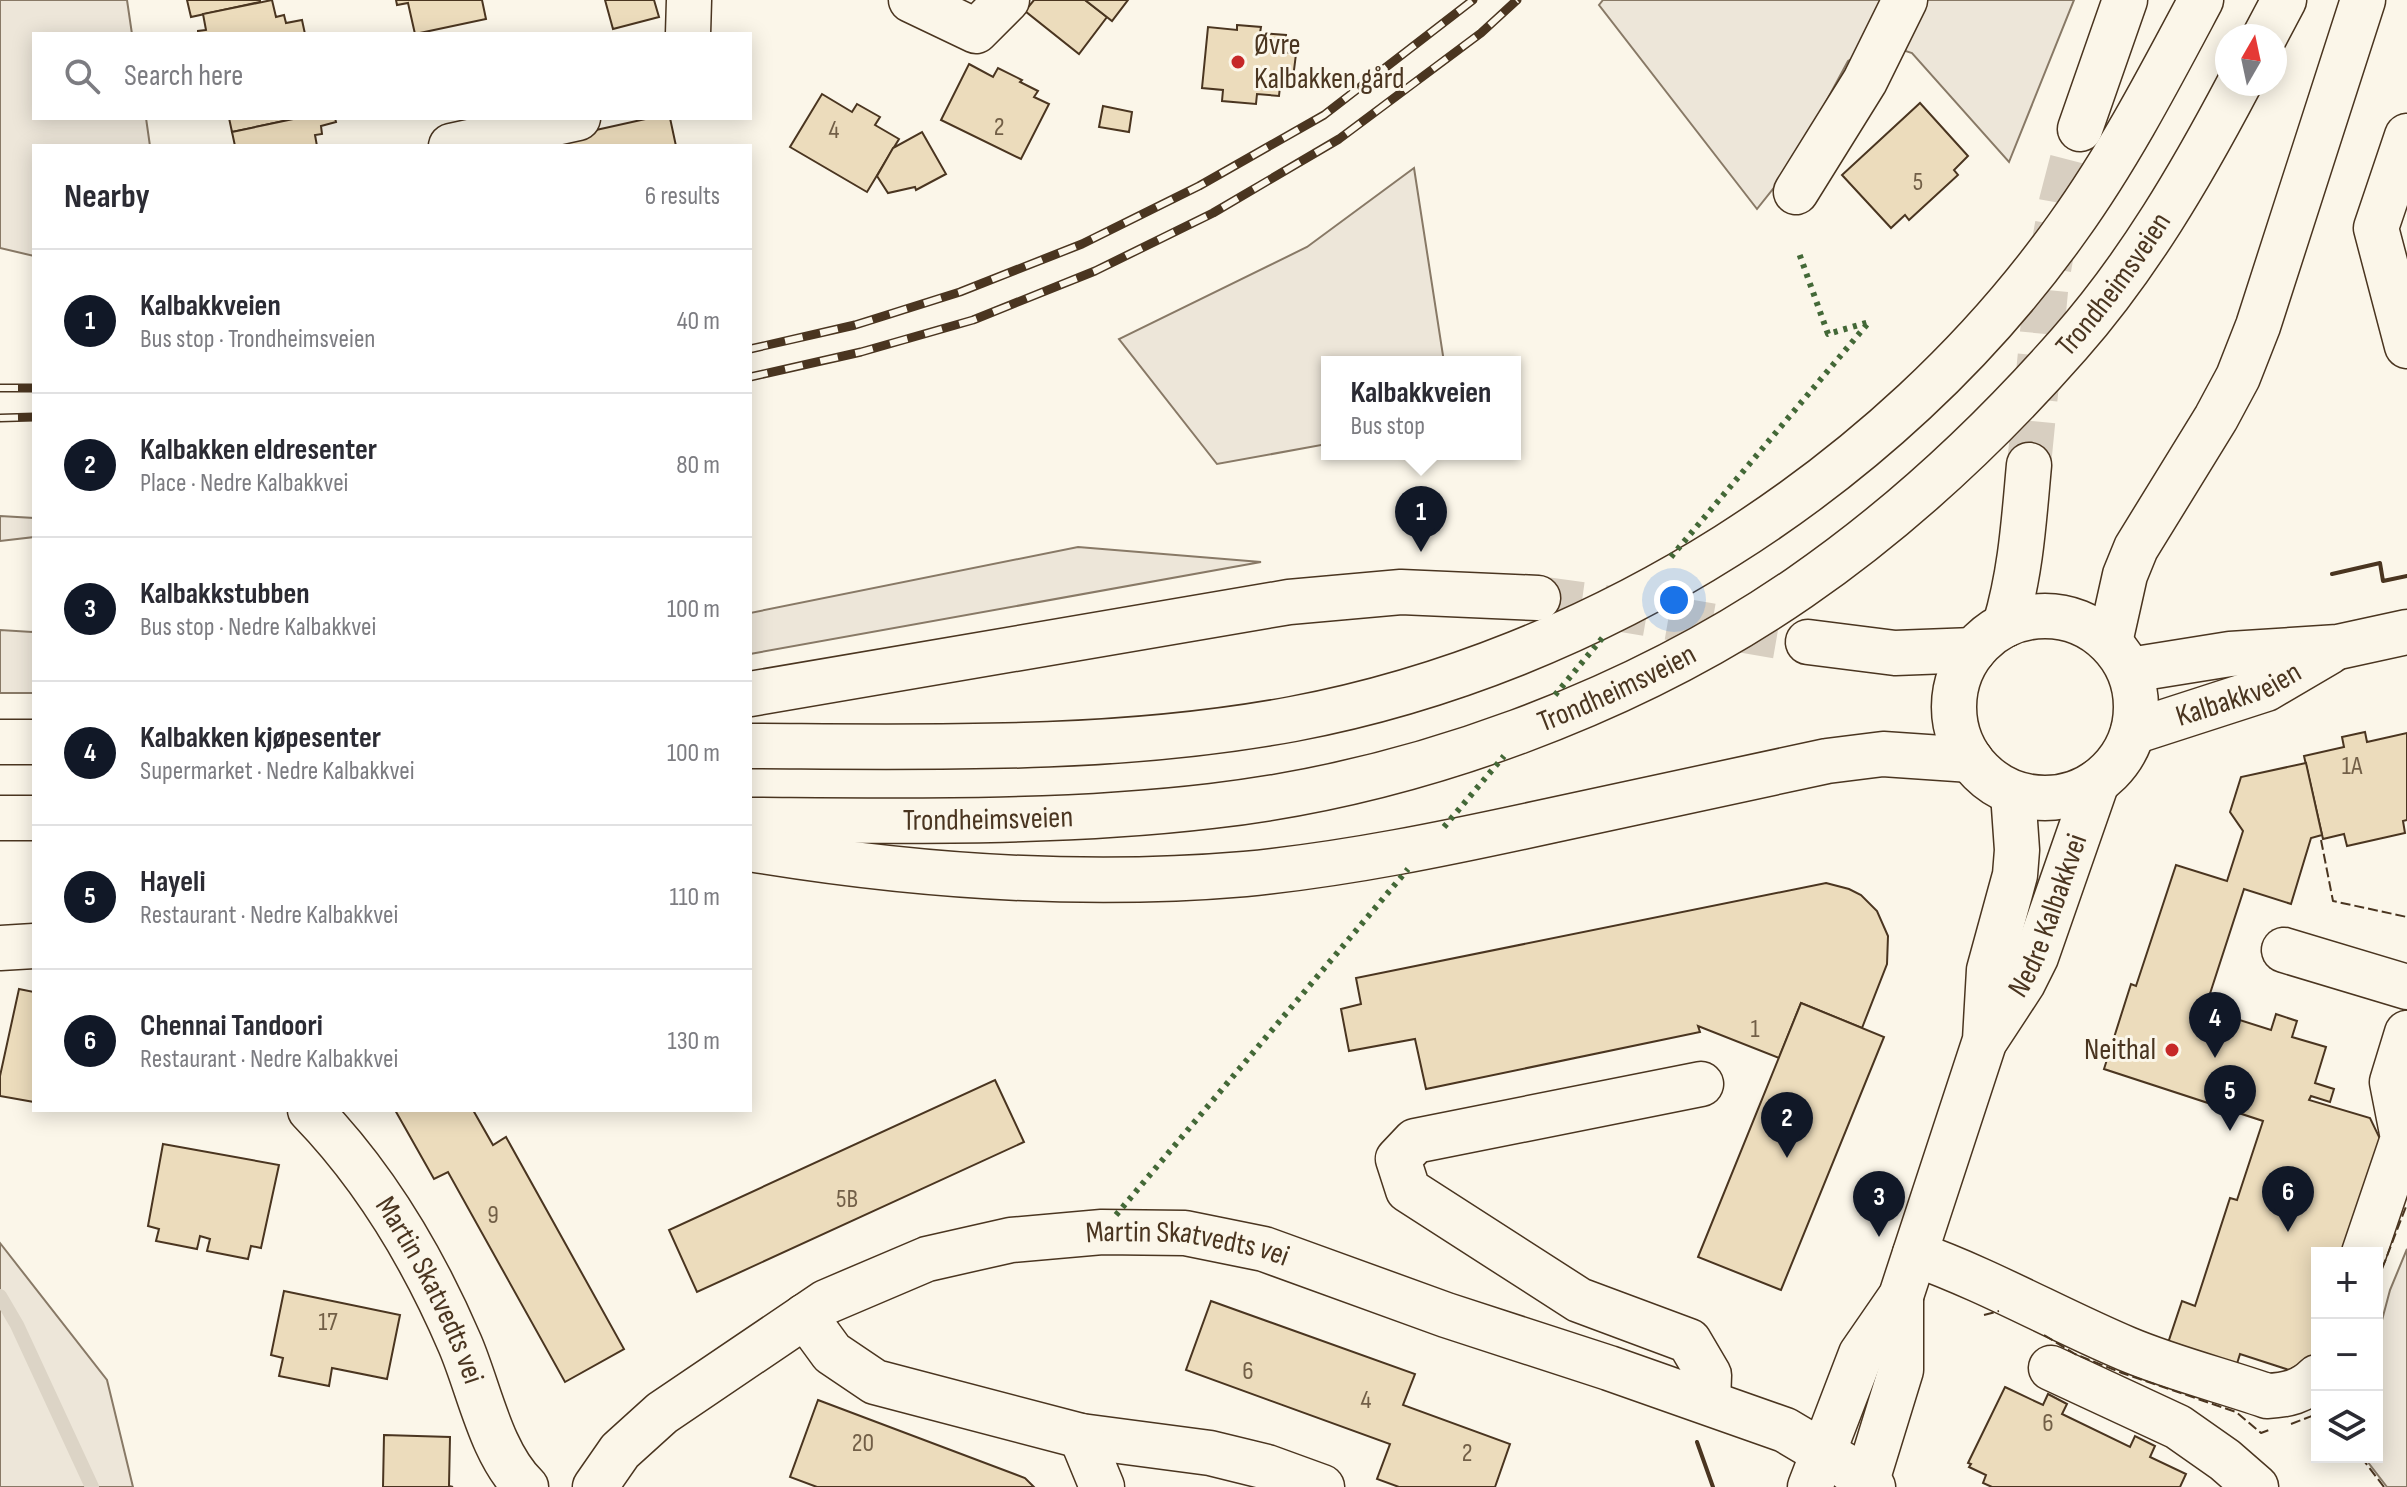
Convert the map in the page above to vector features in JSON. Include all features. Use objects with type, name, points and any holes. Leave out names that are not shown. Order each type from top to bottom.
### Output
[{"type":"main road","points":[[688,32],[689,0]]},
{"type":"main road","points":[[911,0],[976,31],[1007,0]]},
{"type":"main road","points":[[1796,192],[1865,81],[1905,0]]},
{"type":"main road","points":[[2080,129],[2125,0]]},
{"type":"main road","points":[[752,746],[993,745],[1102,741],[1219,730],[1294,718],[1436,682],[1517,654],[1597,619],[1678,576],[1760,524],[1831,473],[1947,369],[2007,304],[2068,228],[2159,79],[2201,0]]},
{"type":"main road","points":[[2271,24],[2284,0]]},
{"type":"main road","points":[[2120,656],[2125,575],[2136,548],[2238,377],[2262,314],[2363,0]]},
{"type":"main road","name":"Trondheimsveien","points":[[752,820],[994,821],[1214,806],[1313,790],[1401,770],[1542,722],[1637,680],[1735,629],[1800,587],[1886,522],[1966,452],[2071,342],[2127,271],[2192,171],[2233,96]]},
{"type":"main road","points":[[460,144],[569,120]]},
{"type":"main road","points":[[2407,136],[2376,228],[2407,346]]},
{"type":"main road","points":[[1808,642],[1895,653],[1989,637],[2032,616],[2060,616],[2087,625],[2120,656],[2136,690],[2137,711],[2133,732],[2120,761],[2097,782],[2070,795],[2042,799],[2013,793],[1989,780],[1971,760],[1960,739],[1954,716],[1955,693],[1961,670],[1989,637],[2017,576],[2029,465]]},
{"type":"main road","points":[[752,694],[1289,602],[1401,592],[1538,598]]},
{"type":"main road","name":"Kalbakkveien","points":[[2120,656],[2230,654],[2338,647],[2407,632]]},
{"type":"main road","name":"Kalbakkveien","points":[[2133,732],[2266,689],[2338,647]]},
{"type":"main road","points":[[0,742],[32,742]]},
{"type":"main road","points":[[752,849],[813,860],[929,872],[1055,880],[1244,874],[1349,861],[1447,843],[1827,761],[1883,754],[1971,760]]},
{"type":"main road","name":"Nedre Kalbakkvei","points":[[1985,1040],[2023,983],[2036,957],[2097,782]]},
{"type":"main road","name":"Nedre Kalbakkvei","points":[[1817,1469],[1861,1354],[1901,1296],[1985,1040],[1989,970],[2015,875],[2017,850],[2013,793]]},
{"type":"main road","points":[[0,818],[32,818]]},
{"type":"main road","points":[[0,948],[32,946]]},
{"type":"main road","points":[[2284,950],[2407,987]]},
{"type":"main road","points":[[2366,1247],[2403,1138],[2392,1082],[2407,1033]]},
{"type":"main road","points":[[1701,1084],[1415,1141],[1398,1159],[1408,1190],[1579,1300],[1689,1341],[1709,1375],[1708,1402]]},
{"type":"main road","name":"Martin Skatvedts vei","points":[[312,1112],[335,1136],[409,1243],[462,1347],[509,1466],[526,1487]]},
{"type":"main road","name":"Martin Skatvedts vei","points":[[595,1487],[620,1451],[662,1413],[826,1302],[927,1259],[1011,1240],[1102,1232],[1185,1233],[1264,1249],[1446,1315],[1785,1430],[1817,1469],[1868,1485]]},
{"type":"main road","points":[[1915,1254],[1963,1271],[2131,1351],[2267,1396],[2299,1391],[2311,1382]]},
{"type":"main road","name":"Nedre Kalbakkvei","points":[[1868,1485],[1901,1370],[1901,1296]]},
{"type":"main road","points":[[805,1316],[832,1353],[875,1382],[1081,1436],[1210,1453],[1267,1467],[1322,1487]]},
{"type":"main road","points":[[2051,1368],[2178,1427],[2225,1460],[2256,1487]]},
{"type":"main road","points":[[1081,1436],[1102,1487]]},
{"type":"shaded area","points":[[0,0],[127,0],[132,32],[32,32],[32,120],[146,120],[150,144],[32,144],[32,256],[0,248]]},
{"type":"shaded area","points":[[1603,0],[2074,0],[2009,162],[1912,53],[1881,43],[1848,61],[1792,165],[1757,209],[1599,5]]},
{"type":"shaded area","points":[[1414,168],[1443,356],[1321,356],[1321,445],[1217,464],[1119,339],[1307,247]]},
{"type":"shaded area","points":[[0,516],[32,518],[32,537],[0,541]]},
{"type":"shaded area","points":[[1078,547],[1261,562],[752,654],[752,613]]},
{"type":"shaded area","points":[[0,630],[32,632],[32,693],[0,693]]},
{"type":"shaded area","points":[[0,1243],[107,1380],[133,1487],[0,1487]]},
{"type":"shaded area","points":[[2407,1249],[2407,1487],[2387,1487],[2369,1463],[2383,1463],[2383,1316]]},
{"type":"building","points":[[187,0],[260,0],[260,2],[191,17]]},
{"type":"building","points":[[272,0],[276,17],[284,15],[286,23],[302,20],[305,32],[198,32],[206,30],[203,14]]},
{"type":"building","points":[[396,0],[482,0],[486,19],[415,32],[408,3],[397,5]]},
{"type":"building","points":[[605,0],[654,0],[659,17],[613,29]]},
{"type":"building","points":[[1034,0],[1085,0],[1107,17],[1079,54],[1025,11]]},
{"type":"building","points":[[1085,0],[1128,0],[1112,21]]},
{"type":"building","points":[[1237,25],[1261,27],[1260,33],[1286,35],[1284,52],[1296,54],[1293,78],[1281,77],[1279,96],[1257,94],[1256,104],[1222,101],[1223,90],[1202,88],[1208,27],[1237,30]]},
{"type":"building","points":[[969,64],[993,77],[998,68],[1022,80],[1020,82],[1038,91],[1034,97],[1049,104],[1021,159],[941,120]]},
{"type":"building","points":[[822,94],[852,112],[857,104],[880,117],[875,125],[899,139],[867,192],[790,147]]},
{"type":"building","points":[[1920,103],[1968,156],[1954,170],[1958,175],[1909,220],[1905,215],[1891,228],[1842,175]]},
{"type":"building","points":[[1103,106],[1132,112],[1129,132],[1099,127]]},
{"type":"building","points":[[229,120],[289,120],[232,132]]},
{"type":"building","points":[[289,120],[336,122],[321,126],[322,134],[315,135],[317,144],[235,144],[232,132]]},
{"type":"building","points":[[641,120],[670,120],[676,144],[533,144]]},
{"type":"building","points":[[922,132],[946,174],[916,190],[915,187],[888,193],[877,176],[893,148]]},
{"type":"building","points":[[2365,732],[2367,742],[2407,733],[2405,833],[2347,846],[2344,834],[2323,839],[2304,756],[2344,747],[2342,737]]},
{"type":"building","points":[[2306,763],[2322,835],[2311,838],[2291,904],[2244,889],[2205,1009],[2271,1030],[2276,1014],[2297,1021],[2292,1037],[2326,1047],[2315,1083],[2334,1089],[2330,1102],[2311,1096],[2309,1100],[2370,1118],[2383,1145],[2350,1247],[2311,1247],[2311,1358],[2289,1370],[2240,1354],[2236,1367],[2168,1343],[2182,1301],[2195,1306],[2230,1198],[2237,1200],[2263,1121],[2104,1069],[2131,984],[2136,986],[2176,865],[2227,881],[2243,831],[2230,812],[2241,777]]},
{"type":"building","points":[[1826,883],[1861,895],[1877,911],[1888,936],[1887,964],[1862,1028],[1801,1003],[1779,1058],[1698,1026],[1700,1032],[1426,1089],[1415,1039],[1349,1051],[1341,1009],[1361,1004],[1356,978]]},
{"type":"building","points":[[19,989],[32,992],[32,1102],[0,1096],[0,1076]]},
{"type":"building","points":[[1801,1003],[1884,1037],[1781,1290],[1698,1257]]},
{"type":"building","points":[[995,1080],[1024,1142],[697,1292],[669,1230]]},
{"type":"building","points":[[396,1112],[474,1112],[493,1145],[506,1137],[624,1349],[565,1382],[448,1172],[434,1179]]},
{"type":"building","points":[[163,1144],[279,1165],[261,1248],[251,1246],[248,1259],[207,1251],[210,1239],[200,1236],[197,1249],[156,1241],[159,1229],[148,1226]]},
{"type":"building","points":[[284,1291],[400,1315],[387,1379],[332,1368],[329,1386],[279,1376],[283,1358],[271,1355]]},
{"type":"building","points":[[1211,1301],[1415,1374],[1403,1405],[1510,1444],[1495,1487],[1399,1487],[1377,1479],[1390,1444],[1186,1370]]},
{"type":"building","points":[[2005,1387],[2043,1405],[2048,1394],[2067,1404],[2062,1414],[2130,1447],[2135,1436],[2155,1446],[2150,1457],[2186,1474],[2180,1487],[1992,1487],[1983,1483],[1986,1475],[1969,1467],[1971,1464],[1968,1463]]},
{"type":"building","points":[[818,1400],[1025,1478],[1034,1487],[817,1487],[790,1477]]},
{"type":"building","points":[[384,1435],[450,1437],[449,1486],[453,1487],[383,1487]]},
{"type":"waterway","points":[[0,1296],[17,1325],[92,1487]]},
{"type":"tunnel","points":[[2029,465],[2047,281],[2061,202],[2080,129]]},
{"type":"tunnel","points":[[1538,598],[1808,642]]},
{"type":"railway","points":[[752,349],[855,325],[960,292],[1082,244],[1199,186],[1324,115],[1473,0]]},
{"type":"railway","points":[[752,377],[861,352],[973,320],[1095,271],[1213,213],[1339,139],[1481,33],[1517,0]]},
{"type":"railway","points":[[0,388],[32,388]]},
{"type":"railway","points":[[0,418],[32,417]]},
{"type":"hedge","points":[[1671,557],[1869,322],[1828,334],[1799,253]]},
{"type":"hedge","points":[[1555,695],[1604,636]]},
{"type":"hedge","points":[[1444,827],[1504,756]]},
{"type":"hedge","points":[[1116,1215],[1408,869]]},
{"type":"fence","points":[[2321,840],[2333,901],[2407,917]]},
{"type":"fence","points":[[2383,1266],[2407,1204]]},
{"type":"fence","points":[[1984,1315],[1999,1311]]},
{"type":"fence","points":[[2044,1335],[2075,1354],[2122,1373],[2236,1412],[2261,1433],[2269,1430]]},
{"type":"fence","points":[[2291,1424],[2311,1416]]},
{"type":"fence","points":[[2366,1463],[2384,1487]]},
{"type":"wall","points":[[2332,574],[2380,563],[2383,581],[2407,576]]},
{"type":"wall","points":[[1697,1442],[1713,1487]]},
{"type":"place","name":"Øvre Kalbakken gård","points":[[1238,62]]},
{"type":"place","name":"Kalbakkveien","points":[[1421,552]]},
{"type":"place","name":"Neithal","points":[[2172,1050]]},
{"type":"place","name":"Kalbakken kjøpesenter","points":[[2215,1058]]},
{"type":"place","name":"Hayeli","points":[[2230,1131]]},
{"type":"place","name":"Kalbakken eldresenter","points":[[1787,1158]]},
{"type":"place","name":"Chennai Tandoori","points":[[2288,1232]]},
{"type":"place","name":"Kalbakkstubben","points":[[1879,1237]]}]
